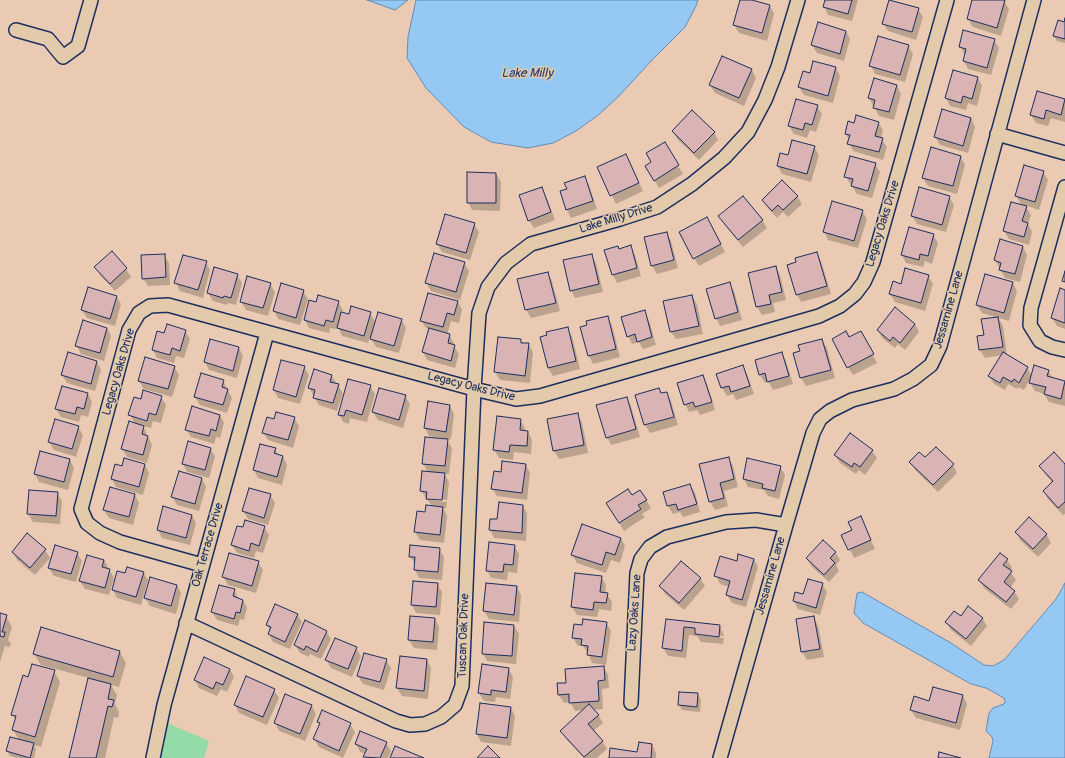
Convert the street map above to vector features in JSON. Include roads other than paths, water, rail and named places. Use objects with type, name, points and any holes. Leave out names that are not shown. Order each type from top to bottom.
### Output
[{"type":"street","points":[[16,30],[48,39],[63,57],[78,46],[91,0]]},
{"type":"street","name":"Lake Milly Drive","points":[[474,389],[479,313],[488,287],[506,263],[531,244],[620,220],[657,207],[692,184],[724,158],[748,132],[765,100],[778,68],[798,0]]},
{"type":"street","name":"Legacy Oaks Drive","points":[[202,565],[120,542],[100,533],[87,522],[82,509],[129,330],[139,313],[150,306],[168,305],[474,389],[516,399],[540,396],[818,316],[840,306],[855,294],[864,282],[873,262],[947,0]]},
{"type":"street","name":"Jessamine Lane","points":[[720,758],[813,433],[820,419],[830,411],[852,400],[894,389],[914,379],[931,365],[940,346],[1034,0]]},
{"type":"street","points":[[997,134],[1065,153]]},
{"type":"street","points":[[1065,187],[1031,308],[1030,325],[1040,341],[1052,347],[1065,350]]},
{"type":"street","name":"Oak Terrace Drive","points":[[153,758],[164,705],[186,622],[267,333]]},
{"type":"street","name":"Tuscan Oak Drive","points":[[186,622],[396,721],[410,724],[425,724],[441,717],[455,705],[462,686],[474,389]]},
{"type":"street","name":"Lazy Oaks Lane","points":[[631,703],[637,573],[641,559],[650,547],[666,538],[726,522],[756,520],[786,525]]},
{"type":"water","points":[[367,0],[408,0],[395,10]]},
{"type":"water","name":"Lake Milly","points":[[416,0],[698,0],[685,27],[619,96],[597,116],[576,131],[553,143],[528,148],[491,142],[464,127],[426,88],[407,58],[408,37]]},
{"type":"water","points":[[1065,583],[1065,758],[989,758],[993,741],[992,737],[986,731],[989,713],[993,708],[1004,704],[1004,698],[986,688],[971,684],[863,623],[854,613],[857,593],[862,592],[951,643],[984,665],[993,666],[1004,660],[1056,599]]}]
